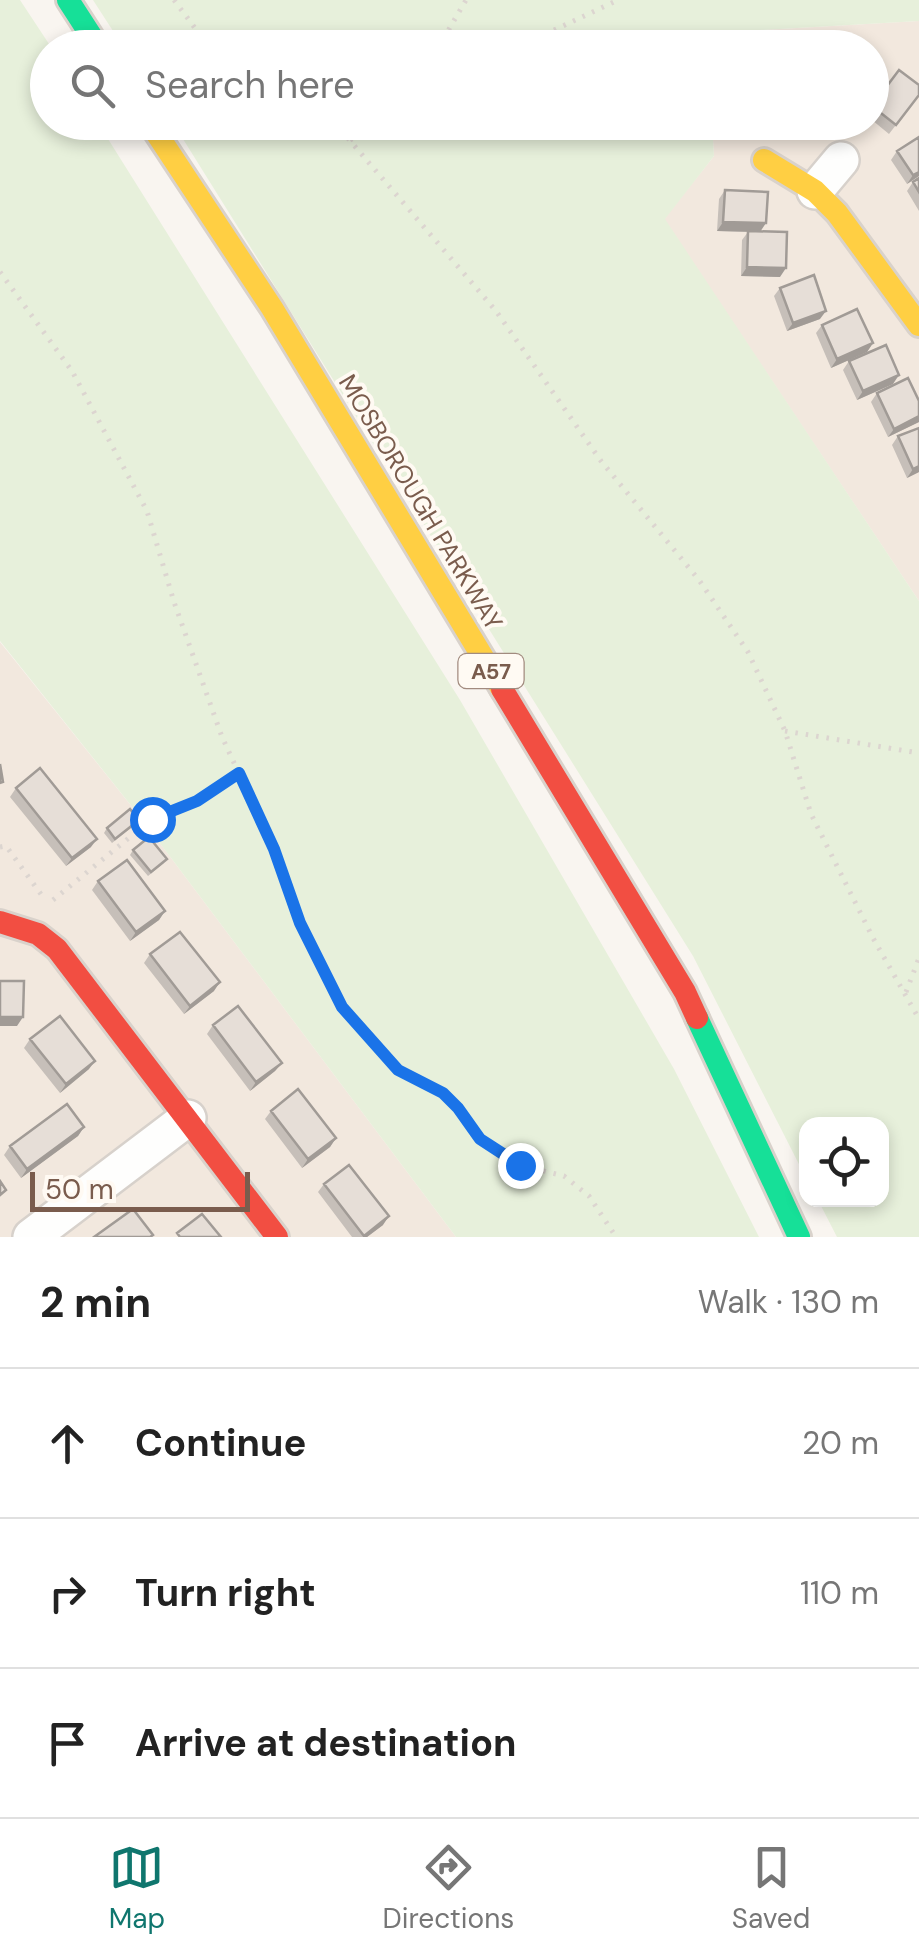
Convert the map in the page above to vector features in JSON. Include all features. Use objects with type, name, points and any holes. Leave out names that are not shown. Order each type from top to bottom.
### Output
[{"type":"main road","points":[[68,0],[88,30]]},
{"type":"main road","name":"MOSBOROUGH PARKWAY","points":[[161,140],[272,308],[684,992],[799,1237]]},
{"type":"main road","points":[[764,160],[815,191],[837,213],[917,316]]},
{"type":"main road","points":[[0,922],[38,934],[57,949],[277,1237]]},
{"type":"street","points":[[815,191],[841,160]]},
{"type":"street","points":[[31,1237],[188,1118]]},
{"type":"path","points":[[174,0],[196,30]]},
{"type":"path","points":[[448,30],[466,0]]},
{"type":"path","points":[[554,30],[618,0]]},
{"type":"path","points":[[350,140],[496,311],[600,461],[699,580],[748,652],[785,731],[811,814],[919,1019]]},
{"type":"path","points":[[0,272],[72,371],[147,511],[174,602],[222,737],[274,849],[300,923],[342,1007],[398,1070],[443,1093],[480,1139],[499,1154],[520,1165],[564,1176],[588,1196],[616,1237]]},
{"type":"path","points":[[785,731],[919,753]]},
{"type":"path","points":[[0,846],[6,846],[47,905],[152,819],[197,801],[239,773]]},
{"type":"path","points":[[905,994],[919,958]]},
{"type":"shaded area","points":[[919,21],[919,601],[664,219],[714,156],[713,140],[889,140],[889,30],[761,30]]},
{"type":"shaded area","points":[[0,642],[141,818],[456,1237],[0,1237]]},
{"type":"green space","points":[[0,0],[20,0],[40,30],[30,30],[30,140],[109,140],[460,700],[674,1069],[759,1237],[456,1237],[141,818],[0,641]]},
{"type":"green space","points":[[93,0],[919,0],[919,21],[762,30],[112,30]]},
{"type":"green space","points":[[184,140],[713,140],[714,156],[665,219],[919,601],[919,1237],[837,1237],[822,1207],[889,1207],[889,1117],[799,1117],[799,1164],[693,956]]},
{"type":"building","points":[[899,70],[919,85],[919,95],[896,125],[889,119],[889,83]]},
{"type":"building","points":[[919,137],[919,172],[913,175],[897,151]]},
{"type":"building","points":[[725,190],[768,192],[766,223],[723,222]]},
{"type":"building","points":[[748,231],[787,232],[786,268],[747,267]]},
{"type":"building","points":[[814,275],[826,311],[793,323],[780,288]]},
{"type":"building","points":[[857,309],[873,343],[837,359],[822,325]]},
{"type":"building","points":[[886,345],[899,375],[863,391],[849,361]]},
{"type":"building","points":[[908,378],[919,401],[919,416],[894,429],[877,393]]},
{"type":"building","points":[[919,428],[919,466],[913,469],[898,436]]},
{"type":"building","points":[[40,768],[97,839],[72,858],[16,788]]},
{"type":"building","points":[[130,809],[139,820],[115,839],[107,828]]},
{"type":"building","points":[[149,837],[167,859],[151,872],[133,850]]},
{"type":"building","points":[[127,860],[165,911],[136,932],[98,881]]},
{"type":"building","points":[[180,932],[220,982],[190,1006],[150,954]]},
{"type":"building","points":[[0,981],[24,981],[23,1017],[0,1017]]},
{"type":"building","points":[[238,1006],[282,1063],[256,1082],[213,1025]]},
{"type":"building","points":[[60,1016],[95,1061],[66,1084],[30,1039]]},
{"type":"building","points":[[298,1089],[336,1138],[308,1159],[271,1111]]},
{"type":"building","points":[[67,1104],[84,1127],[27,1169],[10,1146]]},
{"type":"building","points":[[349,1165],[389,1216],[364,1236],[324,1184]]},
{"type":"building","points":[[133,1209],[153,1235],[94,1237]]},
{"type":"building","points":[[202,1214],[221,1237],[180,1237],[177,1233]]},
{"type":"traffic: fast","points":[[68,0],[87,30]]},
{"type":"traffic: fast","points":[[697,1018],[799,1237]]},
{"type":"traffic: slow","points":[[161,140],[272,308],[502,689]]},
{"type":"traffic: slow","points":[[764,160],[815,191],[837,213],[919,325]]},
{"type":"traffic: jam","points":[[502,689],[697,1018]]},
{"type":"traffic: jam","points":[[0,922],[38,934],[57,949],[277,1237]]},
{"type":"route","points":[[152,819],[197,801],[239,773],[274,849],[300,923],[342,1007],[398,1070],[443,1093],[480,1139],[520,1165]]}]
